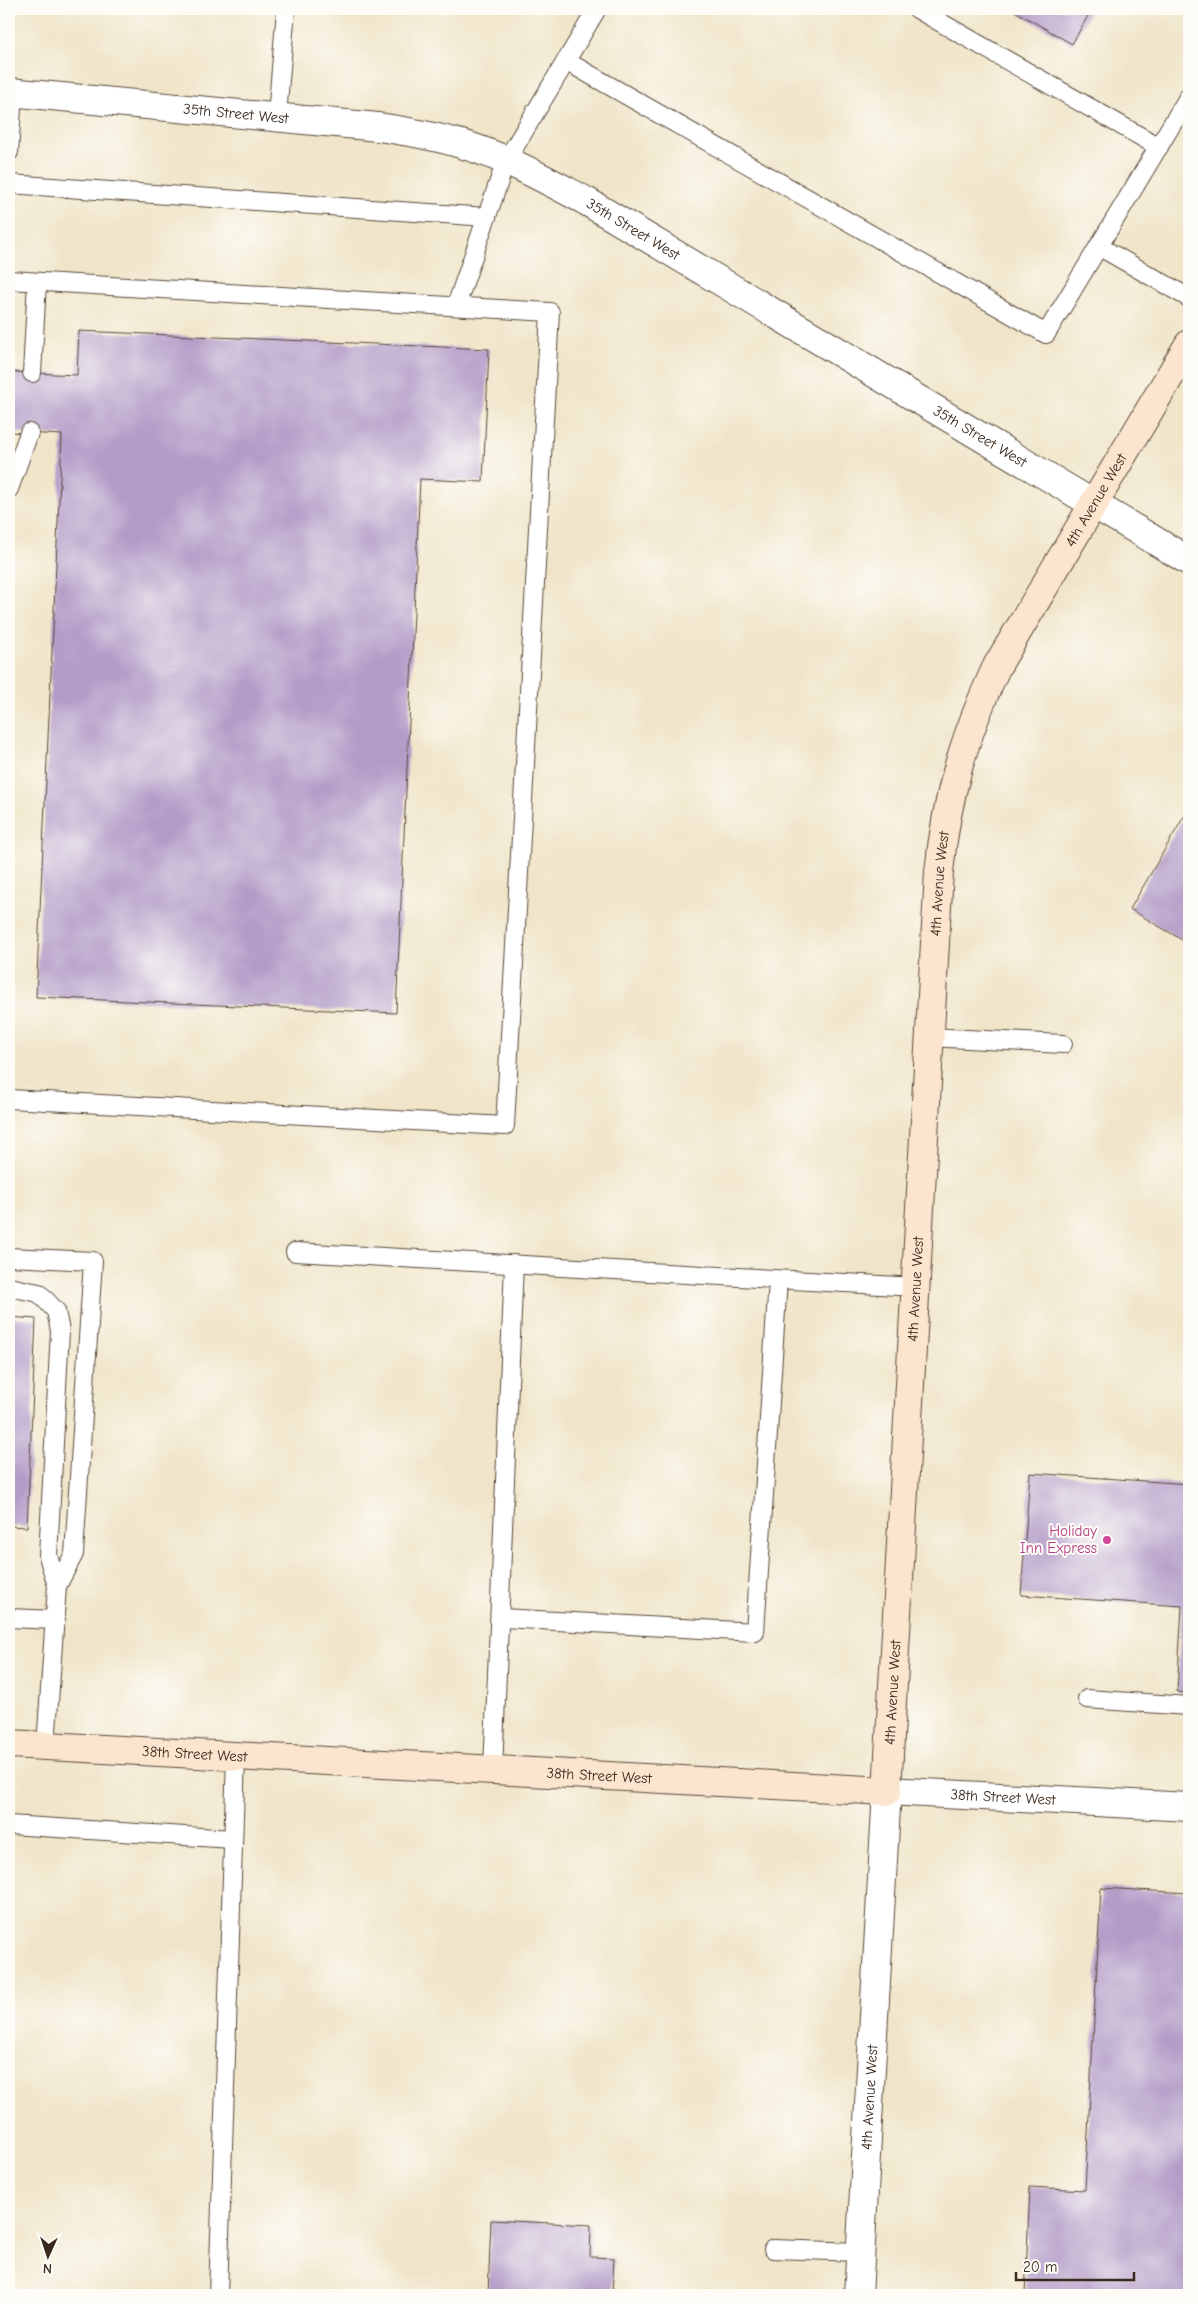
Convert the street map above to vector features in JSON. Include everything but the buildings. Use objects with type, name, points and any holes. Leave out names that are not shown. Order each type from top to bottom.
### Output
[{"type":"street","name":"35th Street West","points":[[11,93],[277,116],[419,133],[462,144],[506,161],[586,201],[1189,560]]},
{"type":"street","name":"4th Avenue West","points":[[858,2295],[888,1791],[929,1037],[943,831],[950,792],[961,753],[977,708],[997,666],[1189,344]]},
{"type":"street","name":"38th Street West","points":[[9,1744],[1189,1807]]},
{"type":"lane","points":[[277,116],[286,9]]},
{"type":"lane","points":[[456,306],[506,161],[597,9]]},
{"type":"lane","points":[[917,9],[1159,147]]},
{"type":"lane","points":[[566,62],[1046,334],[1189,96]]},
{"type":"lane","points":[[9,152],[11,93]]},
{"type":"lane","points":[[9,184],[487,217]]},
{"type":"lane","points":[[1100,247],[1189,298]]},
{"type":"lane","points":[[9,280],[550,312],[505,1126],[9,1099]]},
{"type":"lane","points":[[32,373],[37,282]]},
{"type":"lane","points":[[9,489],[29,433]]},
{"type":"lane","points":[[929,1037],[1063,1044]]},
{"type":"lane","points":[[295,1252],[916,1287]]},
{"type":"lane","points":[[9,1257],[92,1262],[74,1554],[57,1586]]},
{"type":"lane","points":[[493,1770],[514,1264]]},
{"type":"lane","points":[[500,1618],[755,1632],[778,1280]]},
{"type":"lane","points":[[9,1288],[18,1288],[39,1294],[56,1311],[60,1331],[48,1556],[57,1586],[56,1620],[46,1746]]},
{"type":"lane","points":[[9,1618],[56,1620]]},
{"type":"lane","points":[[1088,1699],[1189,1706]]},
{"type":"lane","points":[[218,2295],[236,1757]]},
{"type":"lane","points":[[9,1825],[233,1839]]},
{"type":"lane","points":[[773,2249],[860,2252]]},
{"type":"place","name":"Holiday Inn Express","points":[[1107,1540]]}]
